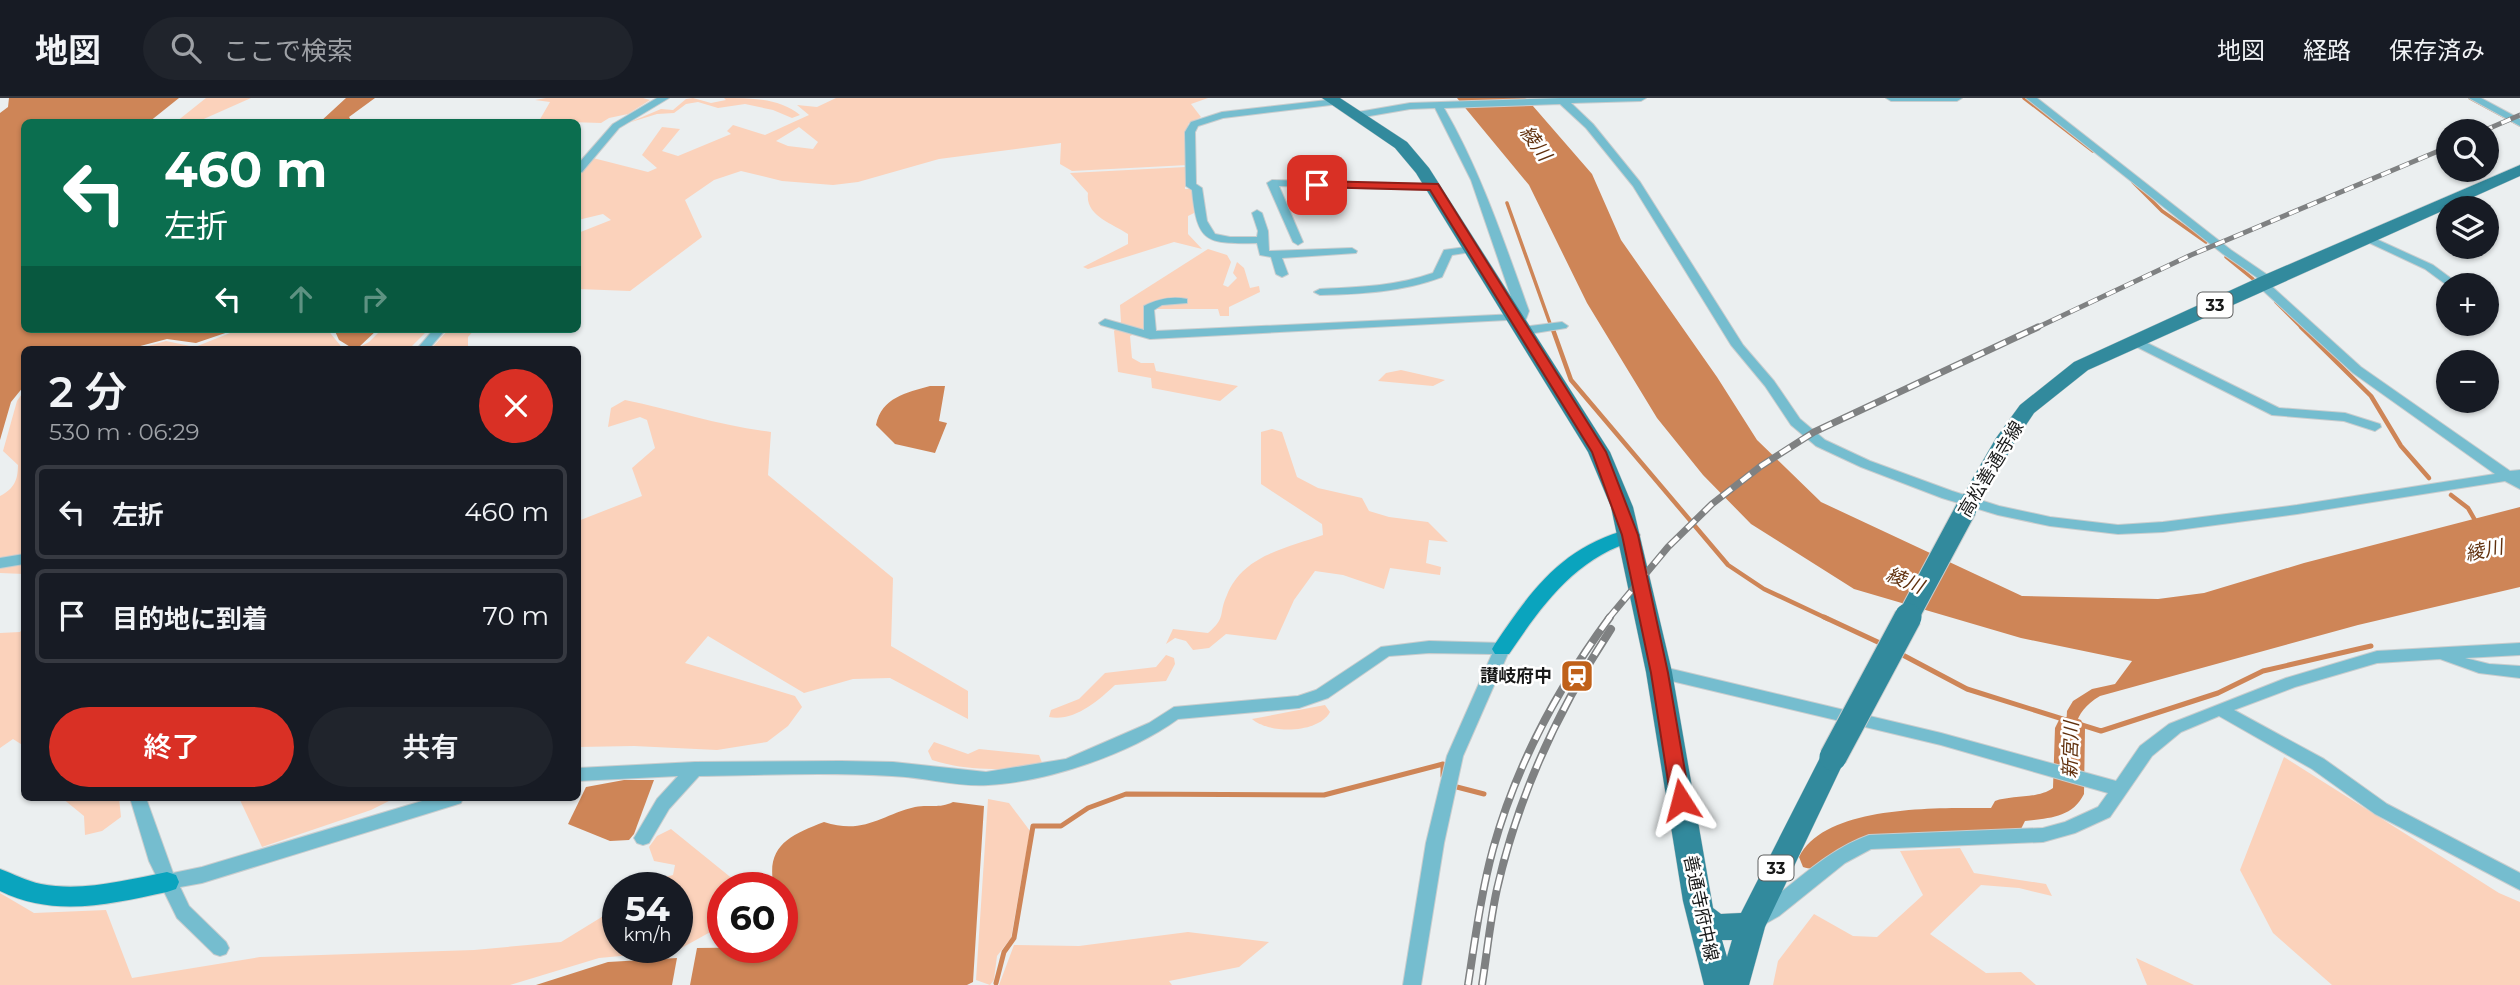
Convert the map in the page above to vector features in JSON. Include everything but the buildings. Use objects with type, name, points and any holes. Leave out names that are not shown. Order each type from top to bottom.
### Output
[{"type":"main road","name":"善通寺府中線","points":[[1333,100],[1401,145],[1434,187],[1473,249],[1540,326],[1599,452],[1630,535],[1660,673],[1700,915],[1718,985]]},
{"type":"main road","name":"高松善通寺線","points":[[1734,985],[1750,926],[1833,757],[1968,506],[2006,439],[2027,409],[2081,366],[2133,340],[2520,170]]},
{"type":"main road","points":[[1700,915],[1716,927],[1750,926]]},
{"type":"street","points":[[581,166],[616,125],[664,98]]},
{"type":"street","points":[[1358,115],[1392,107],[1641,98]]},
{"type":"street","points":[[1891,98],[1957,98]]},
{"type":"street","points":[[2031,98],[2265,282],[2357,370],[2513,475],[2520,485]]},
{"type":"street","points":[[2474,98],[2520,123]]},
{"type":"street","points":[[1262,240],[1215,240],[1206,234],[1200,219],[1197,188],[1191,186],[1191,132],[1194,124],[1222,115],[1333,100]]},
{"type":"street","points":[[1558,102],[1588,122],[1644,196],[1745,358],[1774,388],[1784,409],[1803,430],[1829,449],[1968,506],[2040,522],[2105,529],[2138,529],[2265,514],[2513,475]]},
{"type":"street","points":[[1440,105],[1482,190],[1523,311],[1522,317],[1540,326]]},
{"type":"street","points":[[1298,242],[1272,184],[1434,187]]},
{"type":"street","points":[[1257,213],[1263,231],[1264,253],[1276,255],[1352,251]]},
{"type":"street","points":[[2365,237],[2443,273]]},
{"type":"street","points":[[1320,292],[1381,289],[1419,282],[1438,275],[1448,252],[1473,249]]},
{"type":"street","points":[[1276,255],[1282,274]]},
{"type":"street","points":[[1150,335],[1148,308],[1160,302],[1183,301]]},
{"type":"street","points":[[1105,323],[1150,335],[1540,326]]},
{"type":"street","points":[[2133,340],[2276,412],[2345,417],[2375,427]]},
{"type":"street","points":[[1412,985],[1435,843],[1455,757],[1502,649],[1538,600],[1577,560],[1599,543],[1630,535]]},
{"type":"street","points":[[0,564],[21,560]]},
{"type":"street","points":[[581,775],[695,769],[893,769],[986,779],[1025,774],[1069,765],[1155,727],[1174,713],[1299,702],[1322,694],[1386,651],[1429,647],[1502,649]]},
{"type":"street","points":[[1750,926],[1846,851],[1869,842],[2043,835],[2069,828],[2104,812],[2146,751],[2175,728],[2343,666],[2377,657],[2520,649]]},
{"type":"street","points":[[2439,652],[2465,663],[2520,672]]},
{"type":"street","points":[[1660,673],[1941,739],[2119,789]]},
{"type":"street","points":[[2221,710],[2318,764],[2381,809],[2520,882]]},
{"type":"street","points":[[643,838],[663,804],[695,769]]},
{"type":"street","points":[[139,801],[167,882],[183,912],[220,948]]},
{"type":"street","points":[[0,879],[21,892],[63,899],[202,876],[445,801]]},
{"type":"shaded area","points":[[206,98],[251,98],[204,119],[180,119]]},
{"type":"shaded area","points":[[724,98],[764,100],[783,105],[800,115],[792,118],[773,110],[745,104],[718,108],[698,102],[686,104],[674,113],[657,114],[628,123],[661,109],[673,110],[686,99],[711,103],[726,100]]},
{"type":"shaded area","points":[[836,98],[1208,98],[1191,104],[1201,117],[1188,124],[1188,165],[1072,171],[1060,164],[1061,143],[939,159],[858,182],[833,185],[782,181],[741,171],[714,180],[685,200],[702,237],[630,291],[581,289],[581,232],[611,220],[603,214],[581,219],[581,173],[593,158],[648,172],[657,168],[642,155],[662,127],[680,129],[662,151],[678,156],[731,134],[727,131],[733,125],[765,135],[809,115],[797,105],[817,107]],"holes":[[[799,127],[818,142],[813,149],[788,146],[776,141]]]},
{"type":"shaded area","points":[[535,100],[650,100],[628,114],[609,118],[601,123],[581,122],[581,119],[540,119],[550,102]]},
{"type":"shaded area","points":[[1186,167],[1185,189],[1192,189],[1194,213],[1188,216],[1188,234],[1202,249],[1174,242],[1088,269],[1083,267],[1128,244],[1128,234],[1095,213],[1088,201],[1088,193],[1070,173]]},
{"type":"shaded area","points":[[1208,249],[1227,255],[1231,262],[1223,285],[1228,287],[1237,278],[1233,273],[1237,262],[1244,268],[1250,288],[1259,286],[1260,292],[1229,307],[1229,316],[1220,316],[1218,309],[1156,309],[1143,319],[1144,330],[1130,336],[1132,358],[1141,363],[1154,363],[1156,371],[1238,386],[1220,401],[1152,388],[1151,378],[1118,372],[1114,331],[1121,322],[1120,305]]},
{"type":"shaded area","points":[[230,333],[330,333],[341,346],[198,346]]},
{"type":"shaded area","points":[[378,333],[425,333],[412,346],[362,346]]},
{"type":"shaded area","points":[[445,333],[472,333],[468,337],[468,346],[434,346]]},
{"type":"shaded area","points":[[166,341],[190,346],[148,346]]},
{"type":"shaded area","points":[[1401,370],[1445,380],[1433,386],[1378,381],[1386,373]]},
{"type":"shaded area","points":[[21,395],[21,574],[0,573],[0,496],[14,484],[18,465],[3,451]]},
{"type":"shaded area","points":[[625,400],[771,432],[768,475],[893,578],[891,646],[968,691],[968,719],[890,678],[853,679],[804,693],[708,636],[685,663],[795,696],[802,707],[788,726],[767,742],[717,750],[634,746],[581,747],[581,520],[642,496],[632,468],[655,448],[647,420],[640,417],[608,427],[611,408]]},
{"type":"shaded area","points":[[1272,429],[1282,432],[1297,477],[1318,488],[1362,498],[1369,511],[1389,517],[1428,522],[1448,542],[1429,540],[1426,563],[1441,567],[1440,575],[1390,568],[1384,589],[1343,575],[1315,571],[1294,600],[1276,640],[1226,634],[1209,648],[1193,650],[1186,641],[1175,638],[1166,644],[1173,629],[1208,633],[1214,628],[1234,581],[1255,562],[1281,549],[1323,535],[1322,524],[1261,484],[1261,432]]},
{"type":"shaded area","points":[[20,632],[21,744],[13,739],[0,748],[0,633]]},
{"type":"shaded area","points":[[1166,655],[1174,658],[1175,664],[1166,681],[1115,685],[1076,713],[1058,718],[1049,717],[1051,710],[1079,699],[1105,673],[1156,667]]},
{"type":"shaded area","points":[[1325,705],[1330,712],[1324,719],[1305,728],[1281,729],[1260,724],[1252,719]]},
{"type":"shaded area","points":[[934,742],[968,754],[979,749],[1039,755],[1043,765],[987,769],[960,767],[932,760],[928,751]]},
{"type":"shaded area","points":[[2284,757],[2499,893],[2520,902],[2520,985],[2332,985],[2273,933],[2240,870]]},
{"type":"shaded area","points":[[988,799],[1009,803],[1030,831],[1011,938],[997,956],[994,980],[990,985],[976,980]]},
{"type":"shaded area","points":[[66,801],[119,801],[121,817],[102,831],[85,835],[84,816]]},
{"type":"shaded area","points":[[240,801],[389,801],[371,810],[262,847]]},
{"type":"shaded area","points":[[671,829],[724,872],[707,872],[707,934],[693,942],[693,872],[674,872],[675,865],[654,861],[649,847],[657,836]]},
{"type":"shaded area","points":[[1960,848],[1974,873],[2046,884],[2052,896],[2019,888],[1981,885],[1930,934],[1986,973],[2021,972],[2036,985],[1773,985],[1778,961],[1814,914],[1853,936],[1877,937],[1923,895],[1900,851]]},
{"type":"shaded area","points":[[0,893],[34,913],[106,910],[132,978],[260,957],[474,950],[561,942],[602,917],[602,958],[510,985],[0,985]]},
{"type":"shaded area","points":[[1188,932],[1269,942],[1239,967],[1169,981],[1172,985],[999,985],[1014,945],[1079,946]]},
{"type":"shaded area","points":[[2136,958],[2194,985],[2147,985]]},
{"type":"water","points":[[9,98],[179,98],[153,119],[21,119],[21,333],[225,333],[196,343],[167,339],[140,346],[21,346],[21,390],[11,402],[0,440],[0,113],[8,107]]},
{"type":"water","points":[[346,98],[375,98],[349,117],[350,119],[323,119]]},
{"type":"water","name":"綾川","points":[[1457,98],[1526,98],[1592,174],[1621,240],[1717,377],[1757,440],[1821,502],[2022,596],[2158,599],[2204,593],[2304,563],[2520,507],[2520,587],[2358,625],[2100,696],[2083,710],[2079,717],[2074,734],[2072,765],[2064,762],[2067,711],[2073,701],[2092,689],[2115,684],[2132,661],[2021,638],[1854,589],[1751,524],[1703,475],[1657,418],[1587,303],[1529,185]]},
{"type":"water","points":[[336,333],[374,333],[360,346],[349,346],[339,340]]},
{"type":"water","points":[[930,386],[945,386],[939,421],[947,423],[935,453],[895,444],[876,425],[879,416],[889,402]]},
{"type":"water","points":[[624,780],[654,780],[634,834],[629,840],[610,841],[568,824],[586,787]]},
{"type":"water","points":[[953,802],[984,806],[973,982],[967,985],[690,985],[697,948],[707,948],[707,963],[798,963],[798,872],[772,872],[777,852],[791,837],[824,822],[861,825],[915,807]]},
{"type":"water","points":[[605,963],[676,963],[672,985],[536,985]]},
{"type":"waterway","points":[[2024,98],[2093,151]]},
{"type":"waterway","points":[[2470,98],[2520,125]]},
{"type":"waterway","points":[[2133,182],[2162,211],[2206,242]]},
{"type":"waterway","points":[[1507,203],[1552,329]]},
{"type":"waterway","points":[[2226,257],[2253,279]]},
{"type":"waterway","points":[[2276,302],[2301,327]]},
{"type":"waterway","points":[[1552,327],[1571,380],[1728,565],[1764,589],[1828,619]]},
{"type":"waterway","points":[[2301,327],[2371,396],[2401,446],[2429,478]]},
{"type":"waterway","points":[[2451,495],[2468,508],[2476,522]]},
{"type":"waterway","points":[[1824,617],[1882,644]]},
{"type":"waterway","points":[[1899,653],[1967,689],[2101,731],[2218,693],[2263,671],[2371,646]]},
{"type":"waterway","name":"新宮川","points":[[1815,857],[1847,836],[1883,825],[2010,820],[2006,810],[2054,805],[2068,794],[2070,728]]},
{"type":"waterway","points":[[996,983],[1004,952],[1014,938],[1033,826],[1061,826],[1088,808],[1126,794],[1324,795],[1443,764],[1443,776]]},
{"type":"waterway","points":[[1453,786],[1484,794]]},
{"type":"railway","points":[[2499,124],[2520,115]]},
{"type":"railway","points":[[2034,329],[2191,255],[2436,152]]},
{"type":"railway","points":[[1608,619],[1668,547],[1712,504],[1761,466],[1814,432],[2038,327]]},
{"type":"railway","points":[[1468,985],[1489,866],[1514,787],[1557,699],[1610,617]]},
{"type":"railway","points":[[1482,985],[1497,889],[1516,820],[1558,721],[1611,629]]},
{"type":"place","name":"讃岐府中","points":[[1577,676]]},
{"type":"route","points":[[1317,185],[1434,187],[1599,452],[1622,507],[1630,535],[1660,673],[1681,800]]}]
